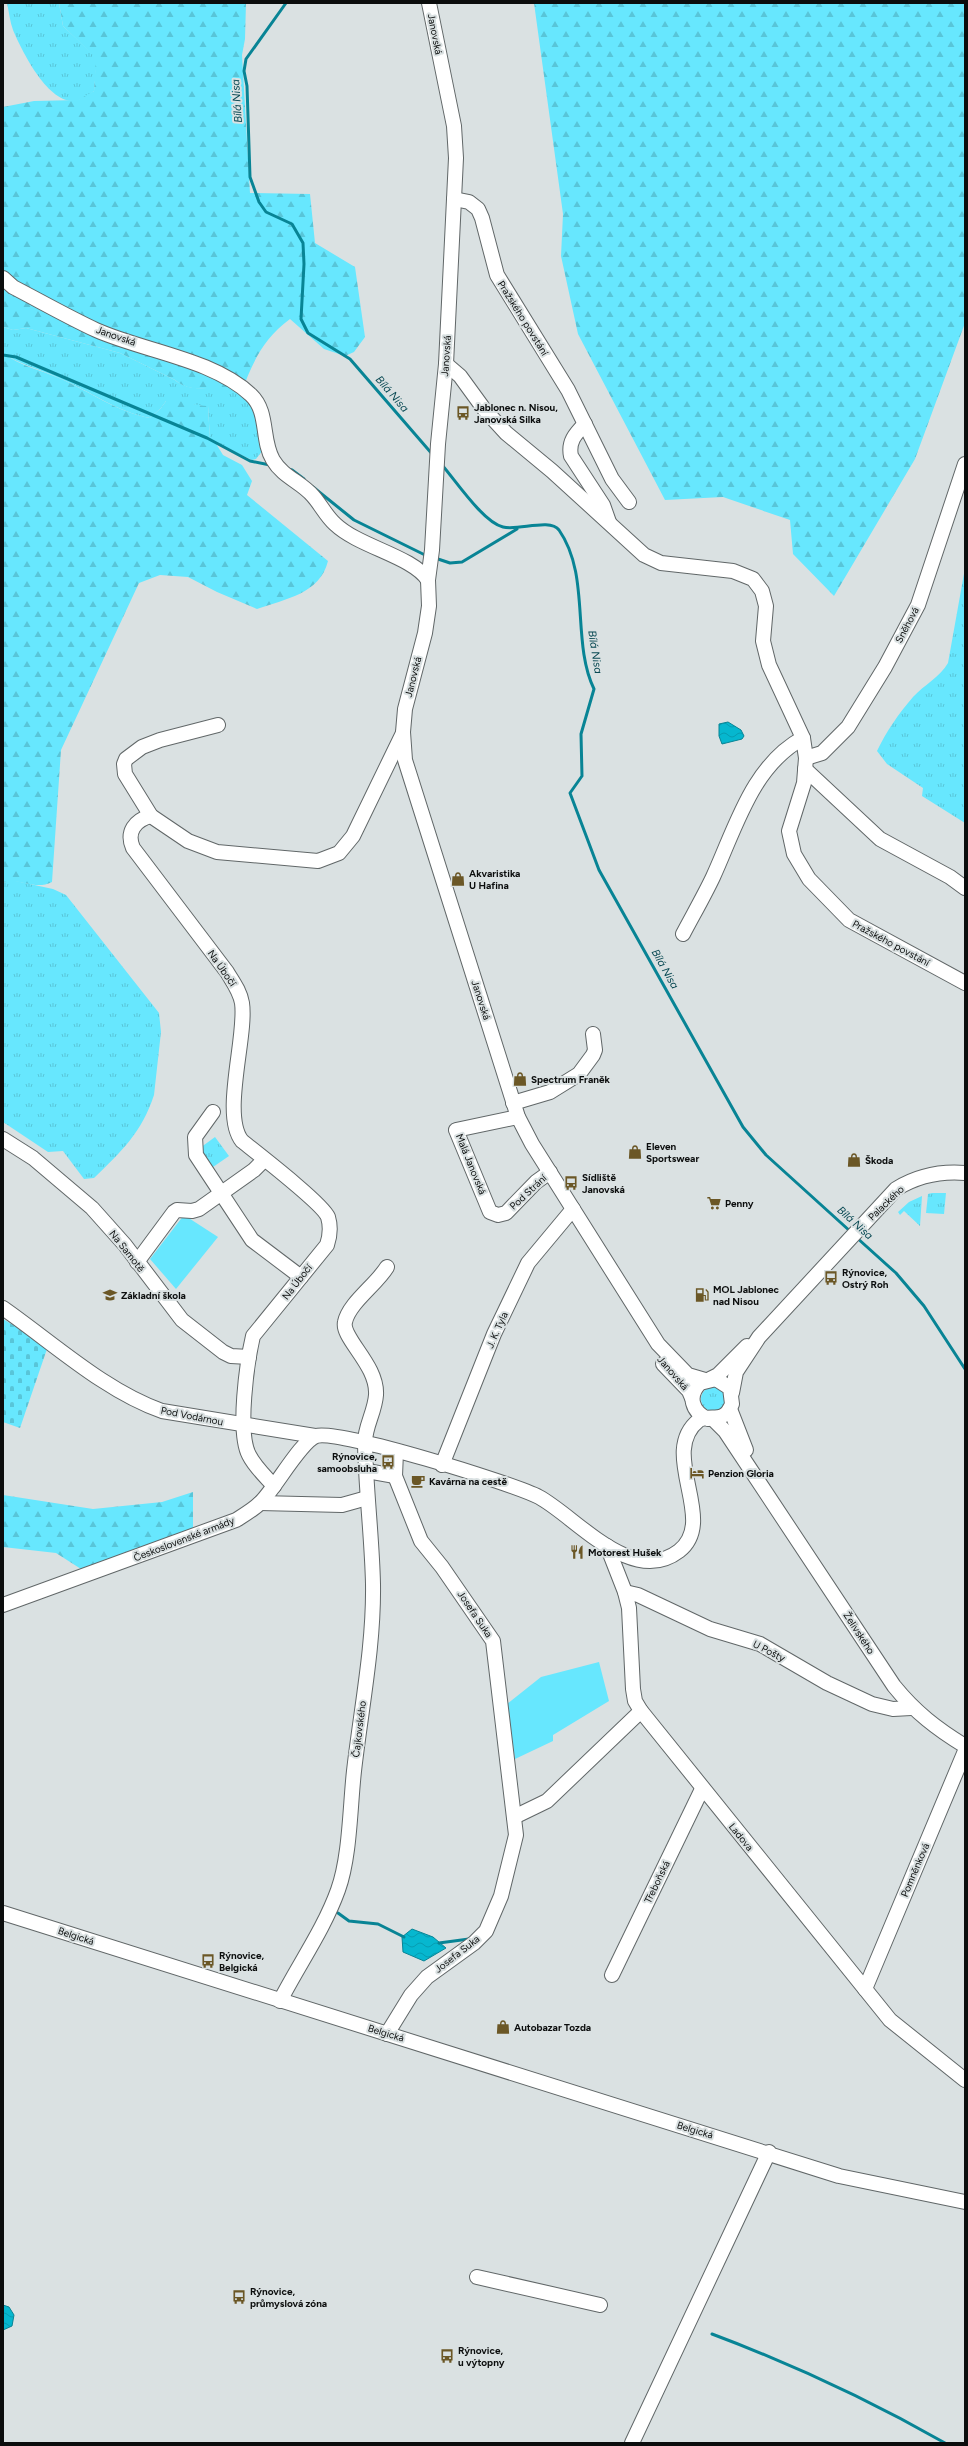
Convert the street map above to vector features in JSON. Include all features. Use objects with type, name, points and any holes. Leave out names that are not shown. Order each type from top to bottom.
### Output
[{"type":"street","name":"Janovská","points":[[429,3],[454,126],[456,158],[446,364],[435,477],[432,550],[428,574],[429,606],[405,709],[403,732],[405,760],[518,1117],[573,1209],[633,1305],[668,1357],[688,1375],[707,1379]]},
{"type":"street","name":"Pražského povstání","points":[[454,199],[469,202],[478,209],[482,218],[497,275],[568,390],[612,479],[629,502]]},
{"type":"street","name":"Janovská","points":[[3,278],[13,287],[97,330],[153,348],[217,373],[238,385],[252,396],[260,407],[269,452],[280,471],[312,495],[336,525],[364,544],[428,574]]},
{"type":"street","name":"Pražského povstání","points":[[446,364],[460,376],[484,410],[506,433],[552,471],[644,555],[661,563],[733,571],[752,579],[762,591],[766,606],[763,641],[769,665],[804,738],[804,784],[789,831],[794,854],[809,879],[849,920],[965,983]]},
{"type":"street","points":[[585,424],[574,436],[569,447],[571,456],[603,505],[609,524]]},
{"type":"street","name":"Sněhová","points":[[805,764],[822,753],[848,726],[885,667],[918,604],[965,464]]},
{"type":"street","points":[[218,725],[160,740],[142,747],[126,759],[124,764],[125,774],[151,816],[188,841],[216,852],[318,861],[331,858],[339,853],[353,836],[403,732]]},
{"type":"street","points":[[683,934],[713,878],[742,811],[759,779],[773,762],[792,744],[804,738]]},
{"type":"street","points":[[805,764],[880,839],[950,877],[965,888]]},
{"type":"street","name":"Na Úbočí","points":[[151,816],[138,821],[132,827],[130,842],[236,986],[242,1004],[234,1104],[235,1125],[242,1141],[313,1200],[328,1216],[330,1236],[327,1245],[253,1336],[249,1357],[243,1426],[249,1455],[274,1486]]},
{"type":"street","points":[[513,1103],[550,1092],[579,1074],[595,1050],[593,1034]]},
{"type":"street","points":[[213,1112],[196,1137],[194,1147],[196,1156],[252,1240],[301,1277]]},
{"type":"street","name":"Malá Janovská","points":[[506,1213],[498,1215],[490,1212],[456,1130],[518,1117]]},
{"type":"street","name":"Na Samotě","points":[[3,1139],[33,1158],[92,1208],[137,1262],[182,1320],[223,1352],[231,1356],[249,1357]]},
{"type":"street","points":[[137,1262],[174,1212],[177,1210],[197,1210],[254,1170],[264,1160]]},
{"type":"street","name":"Pod Strání","points":[[506,1213],[536,1182],[550,1172]]},
{"type":"street","name":"Palackého","points":[[707,1379],[718,1374],[739,1352],[759,1337],[846,1245],[896,1189],[908,1182],[934,1175],[965,1173]]},
{"type":"street","name":"J. K. Tyla","points":[[442,1464],[494,1334],[528,1263],[573,1209]]},
{"type":"street","points":[[364,1443],[376,1398],[376,1386],[362,1354],[347,1335],[344,1324],[350,1310],[384,1273]]},
{"type":"street","name":"Janovská","points":[[633,1305],[657,1356],[688,1391],[692,1400]]},
{"type":"street","name":"Pod Vodárnou","points":[[3,1308],[129,1398],[162,1411],[243,1426],[315,1436]]},
{"type":"street","name":"Palackého","points":[[732,1393],[736,1372],[759,1337]]},
{"type":"street","points":[[315,1436],[329,1435],[364,1443],[499,1480],[540,1498],[607,1546],[623,1555],[649,1560],[668,1557],[680,1550],[688,1538],[693,1521],[683,1452],[687,1435],[699,1420],[723,1416],[730,1409],[732,1393],[722,1380],[707,1379],[696,1387],[692,1400],[691,1411],[678,1436],[679,1453],[685,1471]]},
{"type":"street","points":[[692,1400],[699,1414],[710,1419]]},
{"type":"street","name":"Želivského","points":[[730,1409],[741,1441],[772,1502]]},
{"type":"street","name":"Želivského","points":[[710,1419],[725,1431],[894,1686],[912,1708],[939,1730],[965,1746]]},
{"type":"street","name":"Československé armády","points":[[3,1605],[236,1520],[260,1504],[304,1446],[315,1436]]},
{"type":"street","name":"Čajkovského","points":[[280,2001],[326,1919],[339,1888],[346,1844],[369,1652],[373,1586],[367,1498],[367,1471],[364,1443]]},
{"type":"street","name":"Josefa Suka","points":[[388,2034],[411,1995],[427,1977],[474,1943],[486,1931],[501,1896],[516,1835],[493,1641],[447,1573],[421,1541],[395,1476],[396,1452]]},
{"type":"street","points":[[367,1471],[395,1476]]},
{"type":"street","points":[[260,1504],[342,1505],[367,1498]]},
{"type":"street","name":"Ladova","points":[[607,1546],[626,1592],[629,1608],[633,1689],[635,1701],[641,1712],[890,2020],[965,2080]]},
{"type":"street","name":"U Pošty","points":[[626,1592],[638,1595],[710,1629],[760,1644],[827,1683],[872,1704],[893,1709],[912,1708]]},
{"type":"street","points":[[514,1817],[547,1801],[641,1712]]},
{"type":"street","name":"Pomněnková","points":[[865,1989],[965,1751]]},
{"type":"street","name":"Třeboňská","points":[[612,1975],[702,1789]]},
{"type":"street","name":"Belgická","points":[[3,1913],[280,2001],[769,2152],[839,2176],[965,2202]]},
{"type":"street","points":[[633,2442],[769,2152]]},
{"type":"street","points":[[477,2277],[600,2305]]},
{"type":"green space","points":[[7,3],[59,3],[63,26],[97,58],[94,91],[79,100],[68,100],[58,96],[48,87],[30,64],[17,39],[12,27]]},
{"type":"green space","points":[[59,3],[246,3],[245,39],[242,55],[250,193],[310,194],[315,243],[355,267],[365,337],[354,352],[345,356],[324,349],[290,319],[265,343],[254,362],[241,393],[224,389],[190,388],[120,353],[26,328],[13,330],[3,327],[3,107],[34,101],[78,100],[94,91],[96,58],[63,26]]},
{"type":"green space","points":[[534,3],[965,3],[965,323],[915,459],[834,596],[793,554],[790,520],[723,497],[665,500],[578,334],[561,256],[563,214]]},
{"type":"green space","points":[[3,327],[13,330],[26,328],[120,353],[184,385],[194,388],[228,389],[238,392],[246,396],[253,405],[258,421],[263,450],[256,459],[252,460],[210,440],[208,406],[166,401],[150,418],[126,411],[70,383],[16,361],[3,353]]},
{"type":"green space","points":[[3,353],[23,365],[59,378],[115,406],[138,415],[150,418],[166,401],[171,400],[208,406],[210,440],[215,442],[223,455],[242,465],[252,481],[247,495],[328,561],[324,572],[309,588],[300,594],[257,609],[217,592],[188,577],[160,575],[139,583],[61,750],[52,882],[39,885],[16,882],[3,883]]},
{"type":"green space","points":[[965,568],[965,823],[922,796],[923,788],[887,764],[877,751],[898,716],[908,703],[917,693],[941,673],[948,663]]},
{"type":"green space","points":[[11,880],[53,889],[66,895],[159,1013],[161,1032],[154,1095],[149,1108],[130,1141],[94,1178],[84,1179],[63,1151],[48,1152],[3,1122],[3,883]]},
{"type":"green space","points":[[215,1137],[229,1156],[213,1167],[200,1148]]},
{"type":"green space","points":[[946,1193],[944,1214],[926,1213],[928,1194]]},
{"type":"green space","points":[[922,1196],[920,1226],[904,1211],[900,1215],[898,1212],[909,1202]]},
{"type":"green space","points":[[184,1215],[218,1237],[176,1289],[150,1259]]},
{"type":"green space","points":[[3,1319],[48,1346],[20,1428],[3,1422]]},
{"type":"green space","points":[[713,1387],[722,1390],[725,1399],[722,1408],[713,1411],[704,1408],[701,1399],[704,1390]]},
{"type":"green space","points":[[193,1492],[193,1528],[81,1569],[56,1553],[3,1547],[3,1495],[93,1509],[162,1502]]},
{"type":"green space","points":[[599,1662],[609,1701],[553,1735],[553,1741],[515,1759],[507,1704],[541,1677]]},
{"type":"water","points":[[728,722],[741,730],[744,736],[742,739],[722,744],[719,736],[719,724]]},
{"type":"water","points":[[412,1929],[433,1937],[446,1948],[424,1961],[403,1952],[402,1937]]},
{"type":"water","points":[[3,2305],[9,2307],[14,2315],[12,2326],[3,2330]]},
{"type":"waterway","name":"Bílá Nisa","points":[[286,3],[246,59],[244,71],[247,86],[250,177],[259,202],[266,212],[292,224],[303,243],[304,264],[301,319],[308,333],[350,359],[433,455]]},
{"type":"waterway","points":[[3,355],[16,357],[207,438],[250,461],[270,465]]},
{"type":"waterway","name":"Bílá Nisa","points":[[442,465],[470,500],[495,524],[509,528],[549,525],[559,530],[569,548],[575,568],[578,588],[583,650],[587,670],[594,689],[581,734],[582,776],[570,793],[599,870],[743,1127],[766,1155],[851,1232]]},
{"type":"waterway","points":[[288,469],[292,470],[304,479]]},
{"type":"waterway","points":[[313,487],[354,520],[427,556]]},
{"type":"waterway","points":[[435,558],[450,563],[462,562],[517,529]]},
{"type":"waterway","name":"Bílá Nisa","points":[[856,1237],[896,1273],[924,1306],[965,1369]]},
{"type":"waterway","points":[[338,1913],[349,1921],[378,1924],[404,1937]]},
{"type":"waterway","points":[[439,1943],[469,1939]]},
{"type":"waterway","points":[[712,2334],[831,2384],[889,2412],[945,2443]]},
{"type":"place","name":"Jablonec n. Nisou, Janovská Silka","points":[[463,413]]},
{"type":"place","name":"Akvaristika U Hafina","points":[[458,879]]},
{"type":"place","name":"Spectrum Franěk","points":[[520,1079]]},
{"type":"place","name":"Eleven Sportswear","points":[[635,1152]]},
{"type":"place","name":"Škoda","points":[[854,1160]]},
{"type":"place","name":"Sídliště Janovská","points":[[571,1183]]},
{"type":"place","name":"Penny","points":[[714,1203]]},
{"type":"place","name":"Rýnovice, Ostrý Roh","points":[[831,1278]]},
{"type":"place","name":"Základní škola","points":[[110,1295]]},
{"type":"place","name":"MOL Jablonec nad Nisou","points":[[702,1295]]},
{"type":"place","name":"Rýnovice, samoobsluha","points":[[388,1462]]},
{"type":"place","name":"Penzion Gloria","points":[[697,1473]]},
{"type":"place","name":"Kavárna na cestě","points":[[418,1481]]},
{"type":"place","name":"Motorest Hušek","points":[[577,1552]]},
{"type":"place","name":"Rýnovice, Belgická","points":[[208,1961]]},
{"type":"place","name":"Autobazar Tozda","points":[[503,2027]]},
{"type":"place","name":"Rýnovice, průmyslová zóna","points":[[239,2297]]},
{"type":"place","name":"Rýnovice, u výtopny","points":[[447,2356]]}]
